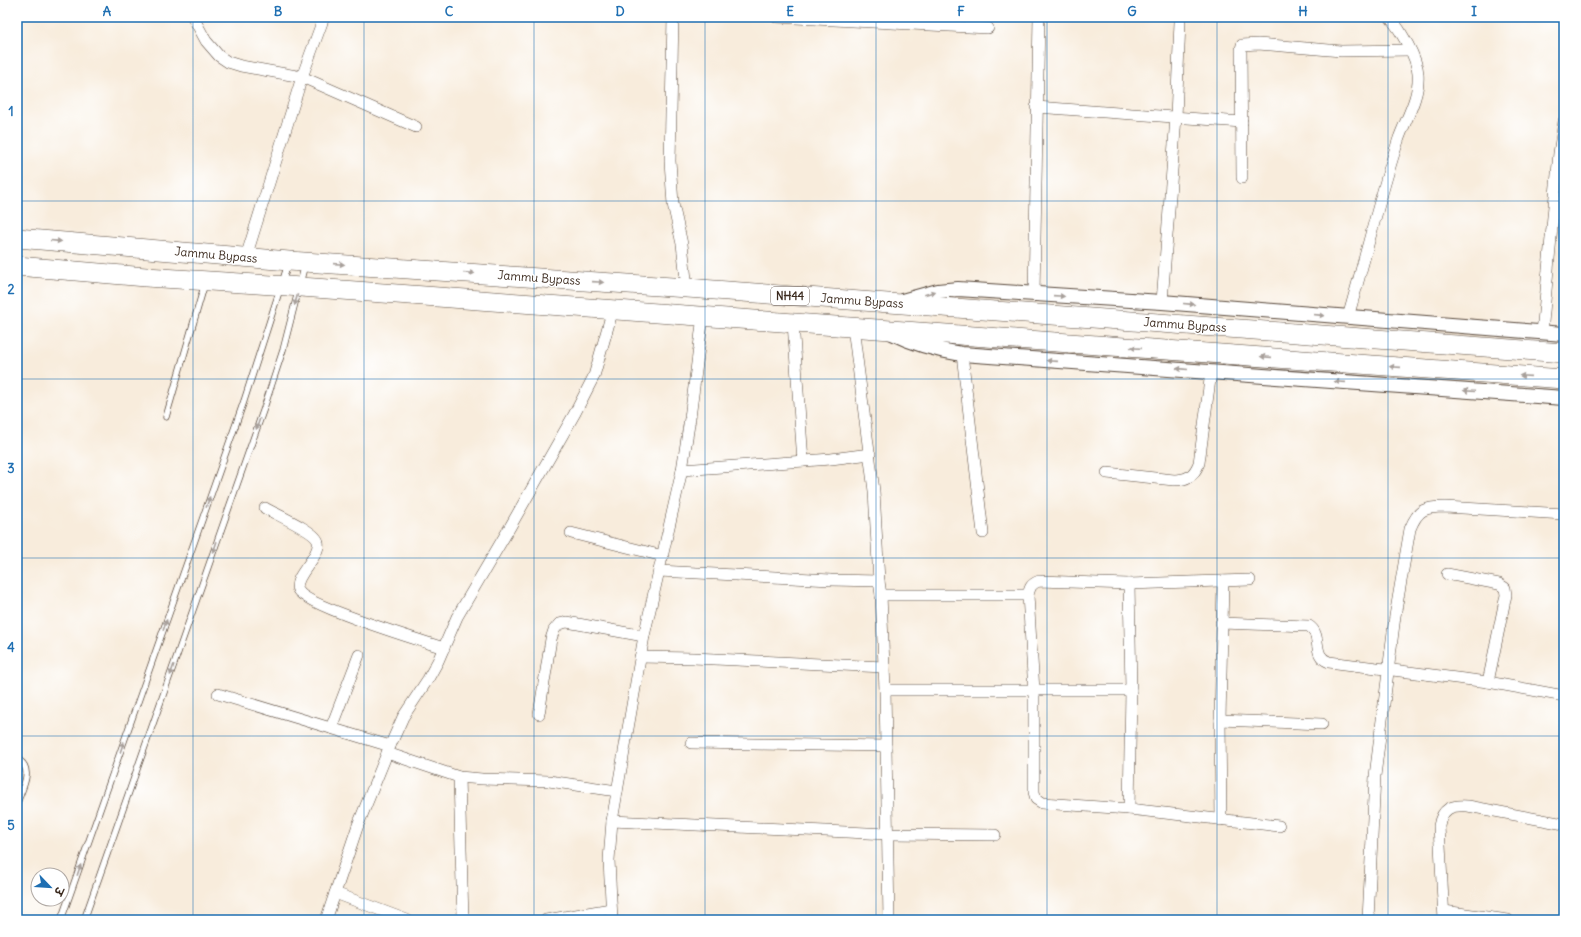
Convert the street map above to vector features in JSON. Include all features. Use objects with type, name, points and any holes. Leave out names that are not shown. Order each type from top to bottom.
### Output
[{"type":"highway","name":"Jammu Bypass","points":[[17,238],[298,262],[687,288],[1564,353]]},
{"type":"highway","name":"NH44","points":[[17,266],[146,277],[793,322],[1564,379]]},
{"type":"street","points":[[193,17],[206,42],[219,56],[228,62],[241,66],[302,77],[416,127]]},
{"type":"street","points":[[246,257],[302,77],[324,17]]},
{"type":"street","points":[[673,17],[670,183],[682,244],[687,288]]},
{"type":"street","points":[[776,17],[941,21],[988,28]]},
{"type":"street","points":[[1034,294],[1038,17]]},
{"type":"street","points":[[1348,317],[1398,141],[1414,100],[1418,83],[1418,73],[1410,50],[1390,17]]},
{"type":"street","points":[[1162,302],[1176,117],[1180,22]]},
{"type":"street","points":[[1242,178],[1242,45],[1258,44],[1341,51],[1410,50]]},
{"type":"street","points":[[1036,107],[1242,122]]},
{"type":"street","points":[[1542,333],[1564,121]]},
{"type":"street","points":[[892,303],[938,290],[958,289],[1162,302],[1564,334]]},
{"type":"street","points":[[326,920],[358,825],[388,749],[403,717],[428,679],[444,648],[457,617],[546,466],[591,382],[613,310]]},
{"type":"street","points":[[546,920],[611,914],[609,860],[612,821],[644,636],[682,470],[703,316]]},
{"type":"street","points":[[793,322],[803,461]]},
{"type":"street","points":[[853,327],[874,491],[881,595],[885,690],[889,920]]},
{"type":"street","points":[[884,329],[910,342],[938,350],[962,354],[1564,398]]},
{"type":"street","points":[[962,354],[984,533]]},
{"type":"street","points":[[1107,473],[1183,480],[1196,472],[1199,463],[1211,372]]},
{"type":"street","points":[[682,470],[803,461],[870,454]]},
{"type":"street","points":[[1368,920],[1375,776],[1402,573],[1410,529],[1414,518],[1420,511],[1431,507],[1564,514]]},
{"type":"street","points":[[265,508],[306,530],[315,536],[318,541],[317,551],[298,581],[298,592],[307,598],[334,610],[444,648]]},
{"type":"street","points":[[571,533],[663,556]]},
{"type":"street","points":[[659,571],[879,581]]},
{"type":"street","points":[[1447,574],[1499,584],[1505,588],[1506,595],[1488,682]]},
{"type":"street","points":[[1221,820],[1220,720],[1222,580]]},
{"type":"street","points":[[1250,580],[1129,584],[1039,581],[1033,583],[1030,587],[1028,595],[1034,691],[1034,792],[1036,799],[1042,803],[1129,809],[1279,826]]},
{"type":"street","points":[[1129,584],[1131,690],[1129,809]]},
{"type":"street","points":[[881,595],[1028,595]]},
{"type":"street","points":[[539,714],[554,630],[559,624],[567,622],[644,636]]},
{"type":"street","points":[[1221,623],[1308,626],[1313,629],[1319,655],[1325,660],[1388,670],[1488,682],[1564,696]]},
{"type":"street","points":[[331,728],[359,655]]},
{"type":"street","points":[[640,657],[884,667]]},
{"type":"street","points":[[885,690],[1131,690]]},
{"type":"street","points":[[218,694],[331,728],[460,777],[549,781],[617,791]]},
{"type":"street","points":[[1220,720],[1322,724]]},
{"type":"street","points":[[691,743],[886,746]]},
{"type":"street","points":[[460,777],[463,920]]},
{"type":"street","points":[[1508,920],[1444,915],[1439,826],[1440,818],[1450,807],[1458,805],[1564,824]]},
{"type":"street","points":[[612,821],[888,834],[995,835]]},
{"type":"street","points":[[335,893],[407,920]]},
{"type":"lane","points":[[61,920],[241,408],[290,286],[298,262]]},
{"type":"lane","points":[[84,920],[283,350],[290,286],[298,262]]},
{"type":"lane","points":[[166,417],[206,281]]},
{"type":"lane","points":[[17,759],[22,761],[26,767],[26,778],[17,803]]}]
